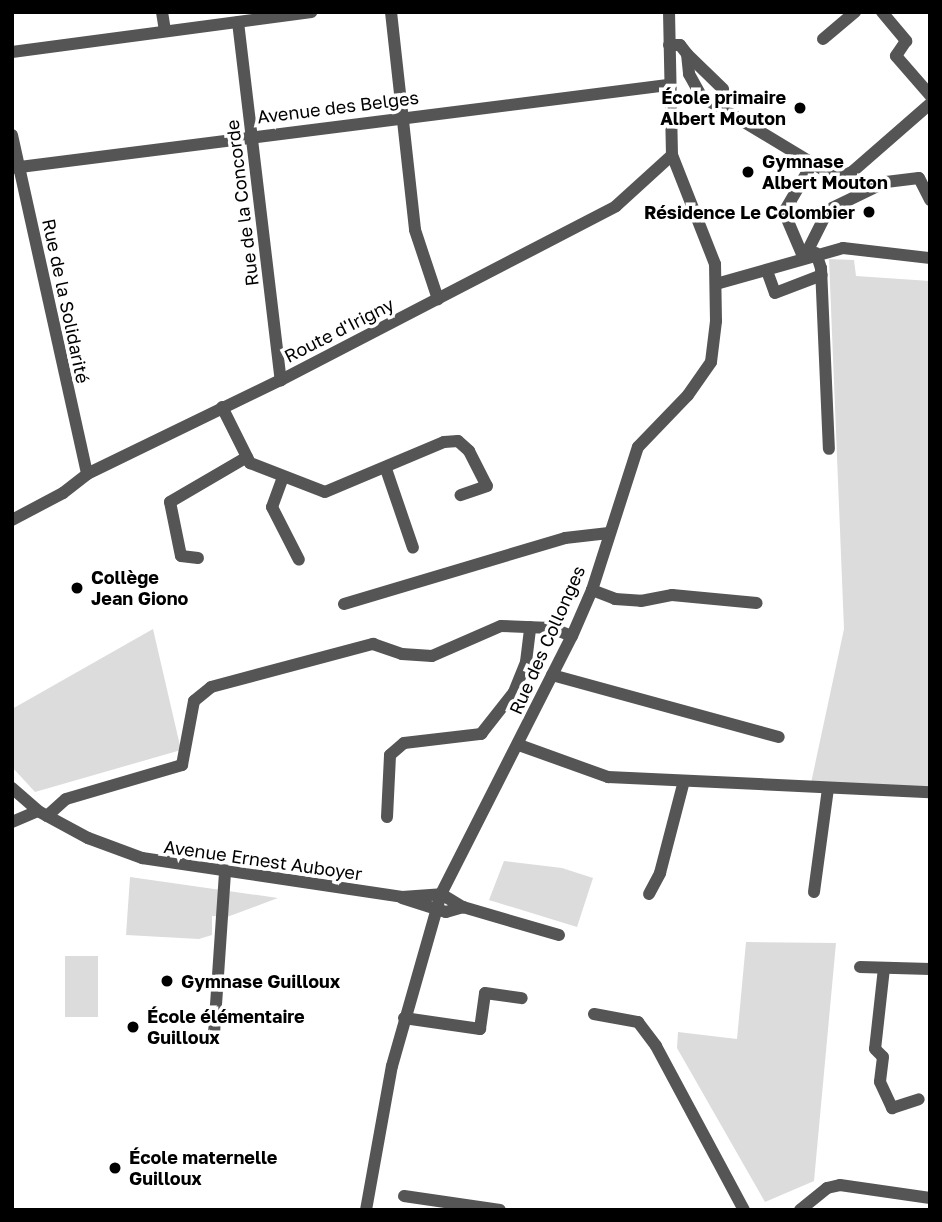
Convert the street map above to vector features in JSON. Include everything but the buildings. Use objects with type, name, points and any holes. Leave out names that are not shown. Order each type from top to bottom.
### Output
[{"type":"street","points":[[162,12],[165,31]]},
{"type":"street","points":[[12,52],[311,12]]},
{"type":"street","points":[[391,12],[415,230],[438,299]]},
{"type":"street","name":"Rue des Collonges","points":[[366,1210],[380,1119],[404,1018],[441,894],[519,745],[593,590],[638,447],[688,395],[711,362],[716,284],[713,254],[672,155],[668,85],[669,12]]},
{"type":"street","points":[[823,39],[855,12]]},
{"type":"street","points":[[882,12],[906,41],[896,56],[930,95]]},
{"type":"street","name":"Rue de la Concorde","points":[[238,22],[281,380]]},
{"type":"street","points":[[669,45],[680,45],[707,79],[723,89]]},
{"type":"street","points":[[688,54],[689,74],[701,96],[837,178],[845,176],[930,104]]},
{"type":"street","name":"Avenue des Belges","points":[[16,167],[251,135],[668,85]]},
{"type":"street","name":"Rue de la Solidarité","points":[[12,135],[16,167],[87,474]]},
{"type":"street","name":"Route d'Irigny","points":[[12,520],[63,493],[87,474],[281,380],[616,206],[672,155]]},
{"type":"street","points":[[812,164],[785,212],[822,275],[829,449]]},
{"type":"street","points":[[808,255],[828,210],[886,183],[919,178],[930,201]]},
{"type":"street","points":[[716,284],[767,271],[808,255],[862,248],[930,258]]},
{"type":"street","points":[[767,271],[775,293],[822,275]]},
{"type":"street","points":[[222,407],[254,466],[333,492],[444,442],[458,441],[469,451],[487,486],[461,495]]},
{"type":"street","points":[[198,558],[181,556],[170,502],[247,457]]},
{"type":"street","points":[[386,469],[413,548]]},
{"type":"street","points":[[283,477],[272,507],[299,560]]},
{"type":"street","points":[[344,604],[565,538],[609,533]]},
{"type":"street","points":[[593,590],[615,599],[641,601],[672,595],[757,603]]},
{"type":"street","points":[[12,822],[43,813],[66,799],[182,765],[194,701],[211,688],[373,644],[402,654],[432,656],[501,626],[530,627],[572,636]]},
{"type":"street","points":[[387,817],[390,755],[404,743],[481,734],[514,692],[526,662],[530,627]]},
{"type":"street","points":[[552,675],[779,737]]},
{"type":"street","points":[[519,745],[608,777],[930,792]]},
{"type":"street","points":[[649,894],[660,873],[684,781]]},
{"type":"street","name":"Avenue Ernest Auboyer","points":[[12,788],[43,813],[113,849],[225,874],[402,897],[441,894]]},
{"type":"street","points":[[814,892],[828,788]]},
{"type":"street","points":[[214,1034],[225,874]]},
{"type":"street","points":[[441,894],[463,907],[559,935]]},
{"type":"street","name":"Avenue Ernest Auboyer","points":[[402,897],[435,909]]},
{"type":"street","points":[[435,909],[446,912],[463,907]]},
{"type":"street","points":[[859,967],[930,969]]},
{"type":"street","points":[[884,968],[875,1049],[883,1057],[880,1083],[892,1108],[919,1099]]},
{"type":"street","points":[[404,1018],[480,1029],[485,993],[522,998]]},
{"type":"street","points":[[594,1014],[638,1022],[650,1038],[744,1210]]},
{"type":"street","points":[[800,1210],[827,1188],[840,1185],[930,1198]]},
{"type":"street","points":[[404,1196],[500,1210]]},
{"type":"shaded area","points":[[829,259],[854,260],[856,276],[930,281],[930,788],[811,783],[844,629]]},
{"type":"shaded area","points":[[153,629],[181,750],[35,792],[12,767],[12,709]]},
{"type":"shaded area","points":[[504,861],[562,868],[593,878],[577,927],[489,900]]},
{"type":"shaded area","points":[[130,877],[278,898],[227,917],[212,916],[212,935],[199,939],[126,935]]},
{"type":"shaded area","points":[[746,942],[836,943],[814,1181],[765,1202],[677,1048],[678,1032],[737,1039]]},
{"type":"shaded area","points":[[65,956],[98,956],[98,1017],[65,1017]]},
{"type":"place","name":"École primaire Albert Mouton","points":[[800,108]]},
{"type":"place","name":"Gymnase Albert Mouton","points":[[748,172]]},
{"type":"place","name":"Résidence Le Colombier","points":[[869,212]]},
{"type":"place","name":"Collège Jean Giono","points":[[77,588]]},
{"type":"place","name":"Gymnase Guilloux","points":[[167,981]]},
{"type":"place","name":"École élémentaire Guilloux","points":[[133,1027]]},
{"type":"place","name":"École maternelle Guilloux","points":[[115,1168]]}]
